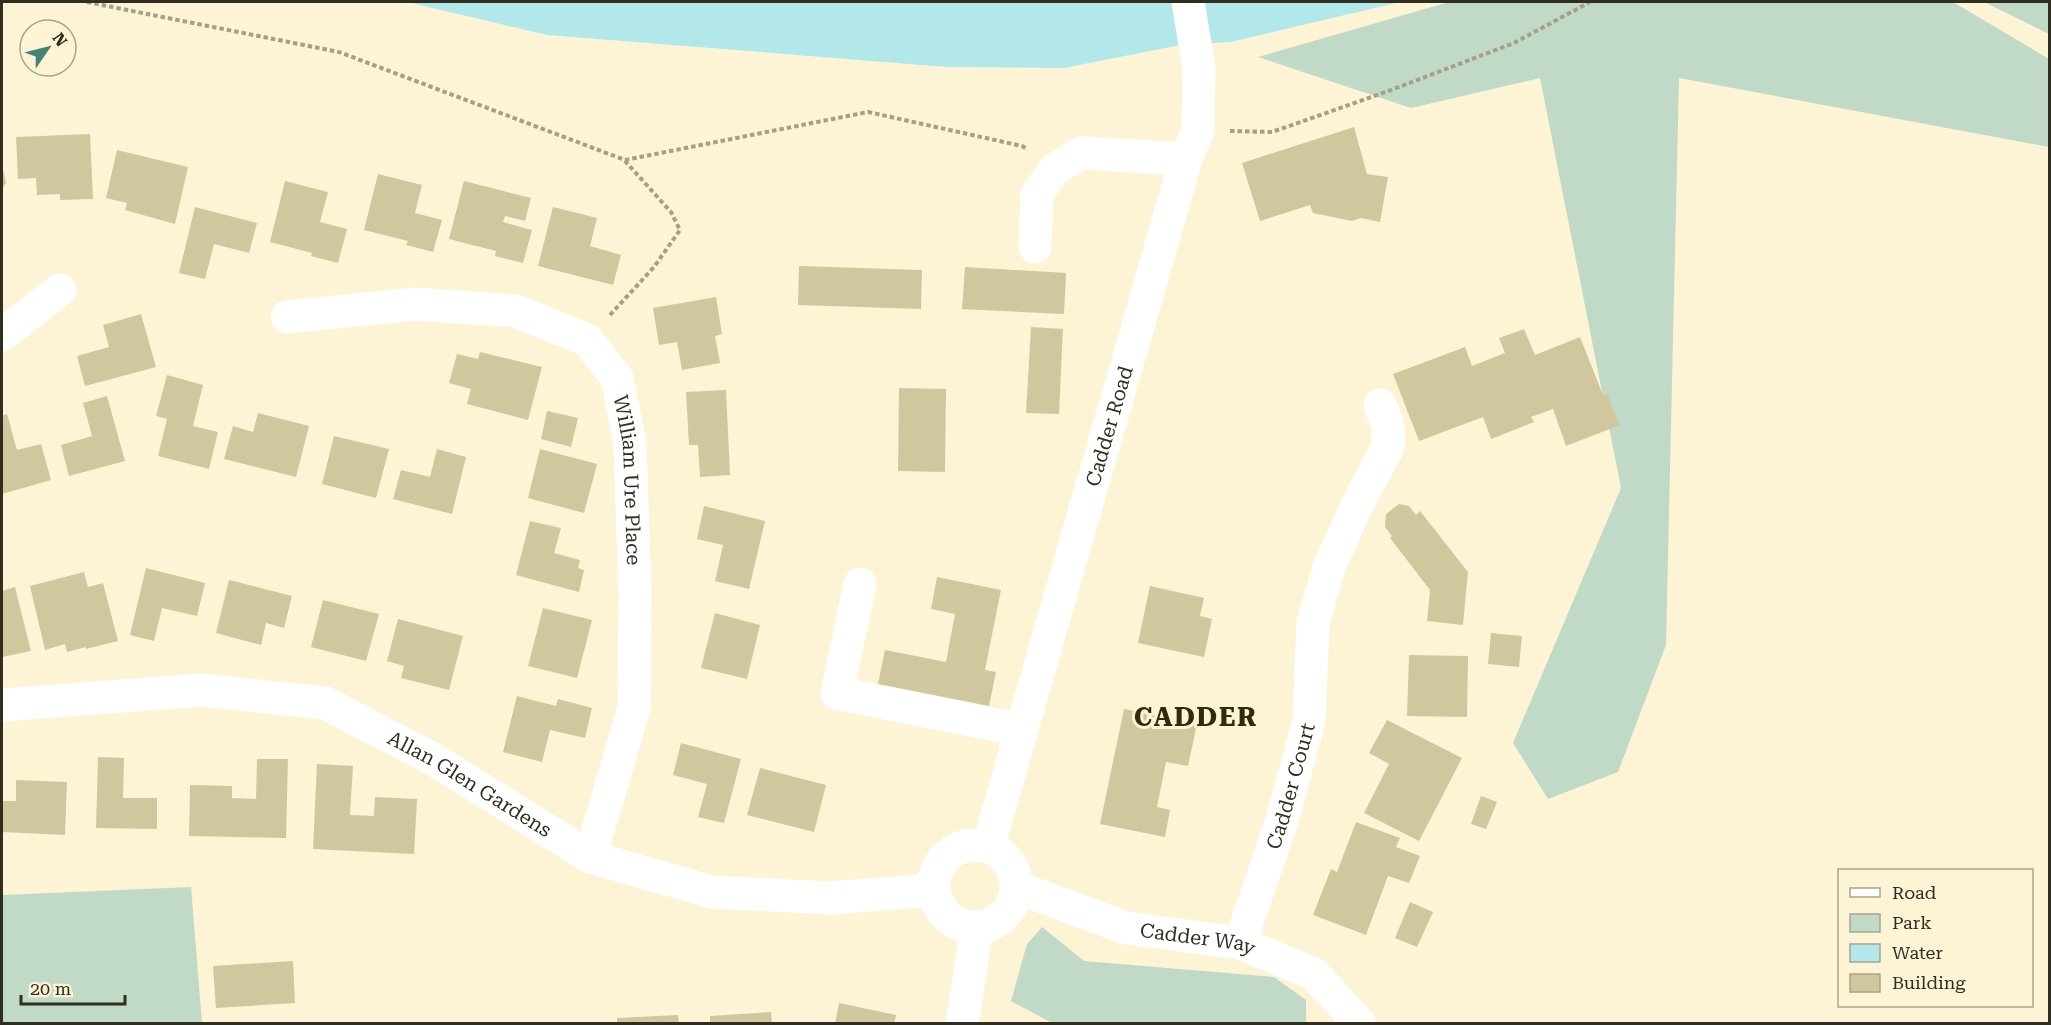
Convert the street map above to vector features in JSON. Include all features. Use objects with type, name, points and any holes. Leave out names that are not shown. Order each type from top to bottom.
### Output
[{"type":"street","name":"Cadder Road","points":[[988,847],[1192,144],[1199,68],[1188,2]]},
{"type":"street","points":[[1035,247],[1037,194],[1054,170],[1081,153],[1192,144]]},
{"type":"street","points":[[2,335],[60,290]]},
{"type":"street","name":"William Ure Place","points":[[287,317],[415,304],[516,311],[587,340],[617,378],[630,444],[635,596],[634,709],[590,857]]},
{"type":"street","name":"Cadder Court","points":[[1240,943],[1282,820],[1309,721],[1313,623],[1330,565],[1358,502],[1388,447],[1388,425],[1380,405]]},
{"type":"street","points":[[860,584],[837,693],[1021,730]]},
{"type":"street","name":"Allan Glen Gardens","points":[[2,705],[201,690],[325,703],[433,759],[590,857],[712,892],[829,898],[934,890]]},
{"type":"street","points":[[988,847],[1008,862],[1016,887],[1008,910],[1000,919],[977,927],[959,923],[944,912],[934,890],[935,877],[949,854],[961,848],[988,847]]},
{"type":"street","name":"Cadder Way","points":[[1016,887],[1126,928],[1240,943],[1314,974],[1360,1023]]},
{"type":"street","points":[[962,1023],[977,927]]},
{"type":"path","points":[[87,2],[339,52],[625,160],[671,212],[680,230],[654,267],[587,340]]},
{"type":"path","points":[[1192,144],[1272,132],[1514,43],[1590,2]]},
{"type":"path","points":[[625,160],[868,112],[1022,146],[1054,170]]},
{"type":"green space","points":[[1449,2],[1953,2],[2049,59],[2049,147],[1679,78],[1666,645],[1618,772],[1548,799],[1513,743],[1621,488],[1540,78],[1411,108],[1258,57]]},
{"type":"green space","points":[[1984,2],[2049,2],[2049,34]]},
{"type":"green space","points":[[191,887],[202,1023],[2,1023],[2,895]]},
{"type":"green space","points":[[1042,927],[1084,961],[1274,977],[1306,1000],[1306,1023],[1052,1023],[1011,1001],[1027,944]]},
{"type":"water","points":[[407,2],[1400,2],[1231,42],[1180,45],[1064,68],[947,67],[547,35]]},
{"type":"building","points":[[1354,127],[1367,174],[1388,177],[1380,222],[1361,218],[1352,221],[1313,213],[1310,205],[1260,221],[1242,163]]},
{"type":"building","points":[[90,134],[93,199],[60,200],[60,194],[37,195],[36,178],[18,179],[16,137]]},
{"type":"building","points":[[117,150],[188,167],[175,224],[125,210],[127,203],[106,198]]},
{"type":"building","points":[[2,165],[6,183],[2,189]]},
{"type":"building","points":[[378,174],[422,185],[415,213],[442,220],[433,252],[406,245],[408,241],[364,230]]},
{"type":"building","points":[[285,181],[328,192],[320,222],[347,229],[338,263],[311,256],[312,253],[270,242]]},
{"type":"building","points":[[464,181],[531,198],[525,221],[505,216],[503,222],[532,230],[523,263],[495,256],[496,251],[449,239]]},
{"type":"building","points":[[195,207],[257,223],[249,253],[214,244],[205,279],[179,273]]},
{"type":"building","points":[[553,207],[597,218],[590,246],[621,255],[613,285],[538,266]]},
{"type":"building","points":[[799,266],[922,270],[921,309],[798,305]]},
{"type":"building","points":[[965,267],[1066,273],[1064,314],[962,309]]},
{"type":"building","points":[[716,297],[722,334],[715,336],[720,363],[682,370],[677,342],[659,345],[653,308]]},
{"type":"building","points":[[141,314],[156,367],[85,386],[77,356],[109,347],[103,325]]},
{"type":"building","points":[[1031,327],[1063,329],[1059,414],[1026,413]]},
{"type":"building","points":[[1524,329],[1535,355],[1580,337],[1603,395],[1607,394],[1620,425],[1566,446],[1553,409],[1531,417],[1534,422],[1491,439],[1483,417],[1419,441],[1393,374],[1465,347],[1472,366],[1505,353],[1499,338]]},
{"type":"building","points":[[480,352],[542,367],[528,420],[467,404],[471,389],[449,383],[457,354],[478,359]]},
{"type":"building","points":[[167,375],[203,385],[193,426],[218,432],[209,469],[158,456],[167,419],[156,416]]},
{"type":"building","points":[[899,388],[946,389],[945,472],[898,471]]},
{"type":"building","points":[[726,390],[730,475],[700,477],[698,445],[689,445],[686,392]]},
{"type":"building","points":[[107,396],[125,461],[69,476],[61,445],[92,436],[83,403]]},
{"type":"building","points":[[547,411],[578,418],[571,447],[541,439]]},
{"type":"building","points":[[258,413],[309,426],[296,477],[224,459],[233,426],[253,432]]},
{"type":"building","points":[[7,414],[17,450],[41,444],[51,480],[2,494],[2,416]]},
{"type":"building","points":[[334,436],[389,449],[376,498],[322,484]]},
{"type":"building","points":[[437,449],[466,457],[452,514],[393,499],[401,470],[430,477]]},
{"type":"building","points":[[540,449],[597,464],[584,513],[528,498]]},
{"type":"building","points":[[1399,504],[1409,506],[1416,515],[1420,511],[1468,572],[1463,625],[1427,621],[1430,590],[1390,538],[1392,536],[1385,527],[1386,514]]},
{"type":"building","points":[[704,506],[765,521],[749,589],[715,581],[723,545],[697,539]]},
{"type":"building","points":[[530,521],[561,528],[554,553],[580,560],[578,568],[584,570],[579,592],[516,575]]},
{"type":"building","points":[[146,568],[205,583],[197,616],[162,608],[154,641],[130,635]]},
{"type":"building","points":[[84,572],[88,587],[103,583],[118,641],[67,652],[65,644],[45,650],[30,586]]},
{"type":"building","points":[[937,577],[1001,590],[985,670],[996,672],[989,706],[878,684],[885,650],[946,662],[955,614],[931,609]]},
{"type":"building","points":[[229,580],[292,596],[284,628],[266,623],[261,645],[216,633]]},
{"type":"building","points":[[1150,586],[1204,598],[1200,616],[1212,619],[1204,657],[1138,643]]},
{"type":"building","points":[[15,587],[31,651],[2,657],[2,591]]},
{"type":"building","points":[[323,600],[379,614],[366,661],[311,647]]},
{"type":"building","points":[[543,608],[592,620],[577,678],[528,666]]},
{"type":"building","points":[[715,613],[760,625],[747,679],[701,668]]},
{"type":"building","points":[[398,619],[463,636],[449,690],[401,678],[404,666],[387,661]]},
{"type":"building","points":[[1491,633],[1522,636],[1519,667],[1488,664]]},
{"type":"building","points":[[1409,655],[1468,656],[1467,717],[1407,716]]},
{"type":"building","points":[[517,696],[556,706],[558,699],[592,708],[585,738],[550,730],[542,762],[503,752]]},
{"type":"building","points":[[1124,709],[1197,724],[1188,766],[1166,762],[1157,807],[1170,810],[1165,837],[1100,824]]},
{"type":"building","points":[[1387,720],[1462,758],[1419,841],[1364,813],[1389,764],[1369,753]]},
{"type":"building","points":[[681,743],[741,759],[724,823],[698,817],[707,784],[673,775]]},
{"type":"building","points":[[98,757],[124,758],[123,798],[157,798],[157,829],[96,828]]},
{"type":"building","points":[[257,759],[288,759],[286,838],[189,836],[190,785],[232,786],[232,798],[256,799]]},
{"type":"building","points":[[317,764],[353,766],[350,815],[374,816],[375,797],[417,799],[414,854],[313,849]]},
{"type":"building","points":[[760,768],[826,785],[814,832],[747,815]]},
{"type":"building","points":[[16,780],[67,782],[65,835],[2,832],[2,801],[16,801]]},
{"type":"building","points":[[1481,796],[1497,802],[1486,829],[1471,824]]},
{"type":"building","points":[[1356,822],[1400,838],[1396,847],[1420,856],[1409,883],[1388,876],[1366,935],[1313,915],[1331,869],[1337,872]]},
{"type":"building","points":[[1410,902],[1433,912],[1417,947],[1395,938]]},
{"type":"building","points":[[293,961],[295,1003],[216,1008],[213,966]]},
{"type":"building","points":[[839,1003],[896,1015],[894,1024],[835,1024]]},
{"type":"building","points":[[771,1012],[772,1024],[710,1024],[710,1016]]},
{"type":"building","points":[[678,1015],[679,1024],[617,1024],[617,1018]]},
{"type":"district","name":"CADDER","points":[[1196,717]]}]
